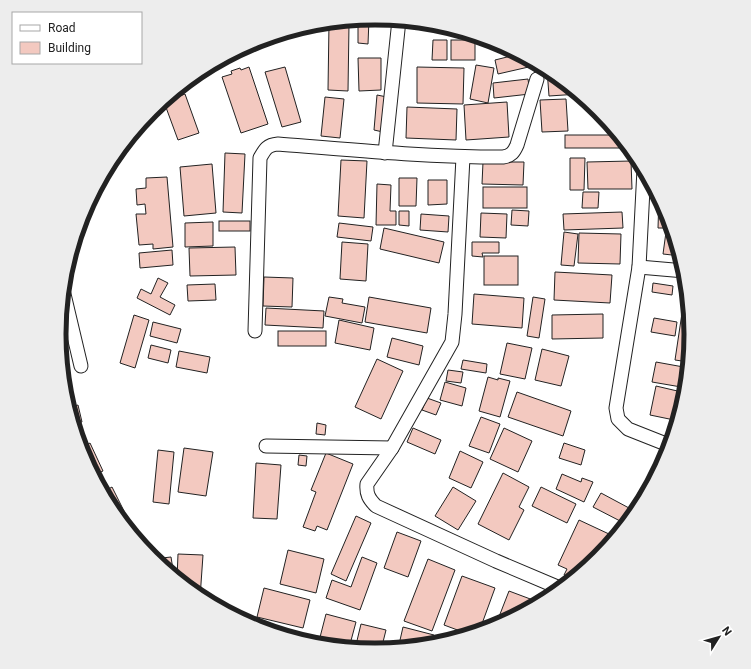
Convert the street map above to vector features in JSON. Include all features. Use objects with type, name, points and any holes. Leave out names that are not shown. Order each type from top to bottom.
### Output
[{"type":"street","points":[[385,153],[398,26]]},
{"type":"street","points":[[255,331],[260,158],[264,149],[270,145],[278,144],[385,153],[463,157],[509,156],[515,151],[537,79]]},
{"type":"street","points":[[463,157],[455,314],[452,342],[392,448],[368,484],[367,491],[369,499],[376,506],[496,561],[555,586]]},
{"type":"street","points":[[643,179],[639,267],[616,408],[618,419],[628,429],[665,444]]},
{"type":"street","points":[[639,267],[678,270]]},
{"type":"street","points":[[68,309],[81,366]]},
{"type":"street","points":[[266,446],[392,448]]},
{"type":"building","points":[[369,25],[368,44],[358,43],[358,26]]},
{"type":"building","points":[[349,27],[348,91],[328,90],[329,29]]},
{"type":"building","points":[[433,40],[447,40],[447,60],[432,60]]},
{"type":"building","points":[[451,40],[475,41],[475,60],[451,60]]},
{"type":"building","points":[[510,56],[531,67],[498,74],[495,60]]},
{"type":"building","points":[[358,58],[381,58],[381,90],[359,91]]},
{"type":"building","points":[[476,65],[494,68],[488,103],[470,99]]},
{"type":"building","points":[[249,67],[268,124],[241,133],[222,77],[232,74],[231,71]]},
{"type":"building","points":[[285,67],[301,122],[282,127],[265,72]]},
{"type":"building","points":[[417,67],[464,68],[463,104],[417,103]]},
{"type":"building","points":[[548,77],[571,95],[549,96]]},
{"type":"building","points":[[528,79],[530,94],[494,98],[493,83]]},
{"type":"building","points":[[185,94],[199,133],[178,140],[166,107],[177,97]]},
{"type":"building","points":[[377,95],[387,97],[383,132],[374,130]]},
{"type":"building","points":[[325,97],[344,99],[340,138],[321,136]]},
{"type":"building","points":[[566,99],[568,131],[542,132],[540,100]]},
{"type":"building","points":[[507,102],[509,137],[466,140],[464,105]]},
{"type":"building","points":[[407,107],[457,109],[456,140],[406,138]]},
{"type":"building","points":[[565,135],[612,135],[619,144],[619,148],[565,148]]},
{"type":"building","points":[[225,153],[245,154],[242,213],[223,212]]},
{"type":"building","points":[[570,158],[585,158],[584,190],[570,190]]},
{"type":"building","points":[[341,160],[367,161],[364,218],[338,216]]},
{"type":"building","points":[[631,161],[632,189],[588,189],[587,162]]},
{"type":"building","points":[[483,162],[524,162],[523,185],[482,184]]},
{"type":"building","points":[[212,164],[216,213],[184,216],[180,167]]},
{"type":"building","points":[[167,177],[173,247],[153,249],[153,244],[139,245],[136,214],[146,214],[145,204],[137,205],[136,189],[146,188],[146,178]]},
{"type":"building","points":[[399,178],[417,178],[416,206],[399,206]]},
{"type":"building","points":[[428,180],[447,180],[447,204],[428,205]]},
{"type":"building","points":[[377,184],[391,185],[390,211],[396,211],[396,225],[376,225]]},
{"type":"building","points":[[483,187],[527,187],[527,208],[483,208]]},
{"type":"building","points":[[583,192],[599,192],[598,208],[582,208]]},
{"type":"building","points":[[512,210],[529,211],[528,226],[511,225]]},
{"type":"building","points":[[659,210],[666,228],[658,228]]},
{"type":"building","points":[[399,211],[409,211],[409,226],[399,225]]},
{"type":"building","points":[[622,212],[623,228],[564,230],[563,214]]},
{"type":"building","points":[[481,213],[507,214],[506,238],[480,237]]},
{"type":"building","points":[[421,214],[449,216],[448,232],[420,230]]},
{"type":"building","points":[[219,221],[250,221],[250,231],[219,231]]},
{"type":"building","points":[[213,222],[213,246],[185,247],[185,223]]},
{"type":"building","points":[[339,223],[373,227],[371,241],[337,237]]},
{"type":"building","points":[[384,228],[444,242],[439,263],[380,249]]},
{"type":"building","points":[[564,232],[578,234],[574,266],[561,265]]},
{"type":"building","points":[[666,232],[668,232],[674,255],[663,254]]},
{"type":"building","points":[[579,233],[621,234],[620,264],[578,263]]},
{"type":"building","points":[[342,242],[368,244],[366,281],[340,279]]},
{"type":"building","points":[[472,242],[499,242],[499,253],[482,253],[483,257],[472,256]]},
{"type":"building","points":[[235,247],[236,275],[190,276],[189,248]]},
{"type":"building","points":[[172,250],[173,265],[140,268],[139,253]]},
{"type":"building","points":[[484,256],[518,256],[518,285],[484,285]]},
{"type":"building","points":[[555,272],[612,275],[610,303],[554,300]]},
{"type":"building","points":[[264,277],[293,278],[292,307],[263,306]]},
{"type":"building","points":[[158,278],[168,283],[160,297],[175,305],[170,315],[137,298],[141,289],[151,294]]},
{"type":"building","points":[[653,283],[673,286],[672,295],[652,292]]},
{"type":"building","points":[[215,284],[216,300],[188,301],[187,285]]},
{"type":"building","points":[[474,294],[524,298],[522,328],[472,324]]},
{"type":"building","points":[[329,297],[343,299],[342,303],[365,307],[362,323],[325,316]]},
{"type":"building","points":[[369,297],[431,308],[427,333],[365,322]]},
{"type":"building","points":[[533,297],[545,299],[539,338],[527,336]]},
{"type":"building","points":[[683,305],[685,334],[683,361],[675,360]]},
{"type":"building","points":[[266,308],[324,311],[323,328],[265,325]]},
{"type":"building","points":[[603,314],[603,338],[552,339],[552,315]]},
{"type":"building","points":[[134,315],[149,320],[135,368],[120,363]]},
{"type":"building","points":[[654,318],[677,322],[675,336],[651,332]]},
{"type":"building","points":[[339,320],[374,328],[370,350],[335,343]]},
{"type":"building","points":[[153,322],[181,329],[177,343],[150,336]]},
{"type":"building","points":[[278,331],[326,331],[326,346],[278,346]]},
{"type":"building","points":[[392,338],[423,346],[419,365],[387,357]]},
{"type":"building","points":[[507,343],[532,348],[525,379],[500,374]]},
{"type":"building","points":[[151,345],[171,350],[168,363],[148,358]]},
{"type":"building","points":[[542,349],[569,356],[561,386],[535,380]]},
{"type":"building","points":[[179,351],[210,357],[207,373],[176,367]]},
{"type":"building","points":[[377,359],[403,371],[381,419],[355,407]]},
{"type":"building","points":[[463,360],[487,364],[486,373],[461,369]]},
{"type":"building","points":[[656,362],[683,367],[680,387],[652,382]]},
{"type":"building","points":[[448,370],[463,372],[461,383],[446,381]]},
{"type":"building","points":[[488,377],[510,381],[500,417],[479,411]]},
{"type":"building","points":[[445,382],[466,388],[462,406],[440,400]]},
{"type":"building","points":[[656,386],[680,391],[673,420],[650,415]]},
{"type":"building","points":[[517,392],[571,411],[563,436],[508,417]]},
{"type":"building","points":[[427,398],[441,403],[436,415],[422,410]]},
{"type":"building","points":[[78,405],[82,422],[79,423],[75,406]]},
{"type":"building","points":[[481,417],[500,424],[489,453],[469,446]]},
{"type":"building","points":[[317,423],[326,425],[325,435],[316,434]]},
{"type":"building","points":[[413,428],[441,440],[435,454],[407,442]]},
{"type":"building","points":[[504,428],[532,441],[518,472],[490,459]]},
{"type":"building","points":[[90,443],[103,471],[99,473],[87,445]]},
{"type":"building","points":[[564,443],[585,450],[581,465],[559,458]]},
{"type":"building","points":[[184,448],[213,452],[206,496],[178,492]]},
{"type":"building","points":[[158,450],[174,452],[169,504],[153,502]]},
{"type":"building","points":[[460,451],[483,462],[471,488],[449,478]]},
{"type":"building","points":[[326,453],[353,464],[327,530],[317,526],[315,531],[303,527],[316,492],[311,490]]},
{"type":"building","points":[[299,455],[307,456],[306,466],[298,465]]},
{"type":"building","points":[[256,463],[281,465],[277,519],[253,518]]},
{"type":"building","points":[[503,473],[529,487],[519,507],[524,510],[509,540],[478,524]]},
{"type":"building","points":[[562,474],[581,482],[582,478],[593,482],[584,502],[556,489]]},
{"type":"building","points":[[112,487],[124,511],[122,512],[107,490]]},
{"type":"building","points":[[453,487],[476,501],[458,530],[435,516]]},
{"type":"building","points":[[541,487],[576,504],[567,523],[532,506]]},
{"type":"building","points":[[601,493],[629,508],[622,522],[593,507]]},
{"type":"building","points":[[356,516],[371,523],[346,581],[331,574]]},
{"type":"building","points":[[579,520],[609,534],[606,541],[568,577],[564,575],[567,569],[558,565]]},
{"type":"building","points":[[397,532],[421,541],[408,577],[384,568]]},
{"type":"building","points":[[288,550],[324,559],[316,593],[280,584]]},
{"type":"building","points":[[178,554],[203,555],[201,590],[177,572]]},
{"type":"building","points":[[171,557],[173,568],[171,567],[162,558]]},
{"type":"building","points":[[362,557],[377,563],[360,610],[326,598],[332,580],[351,587]]},
{"type":"building","points":[[428,559],[455,570],[432,631],[404,621]]},
{"type":"building","points":[[462,576],[495,588],[481,625],[462,632],[444,625]]},
{"type":"building","points":[[264,588],[310,600],[303,628],[257,617]]},
{"type":"building","points":[[509,591],[533,600],[530,603],[498,618]]},
{"type":"building","points":[[326,614],[356,622],[350,643],[320,639]]},
{"type":"building","points":[[361,624],[386,630],[383,644],[356,643]]},
{"type":"building","points":[[403,627],[434,635],[433,638],[399,643]]}]
